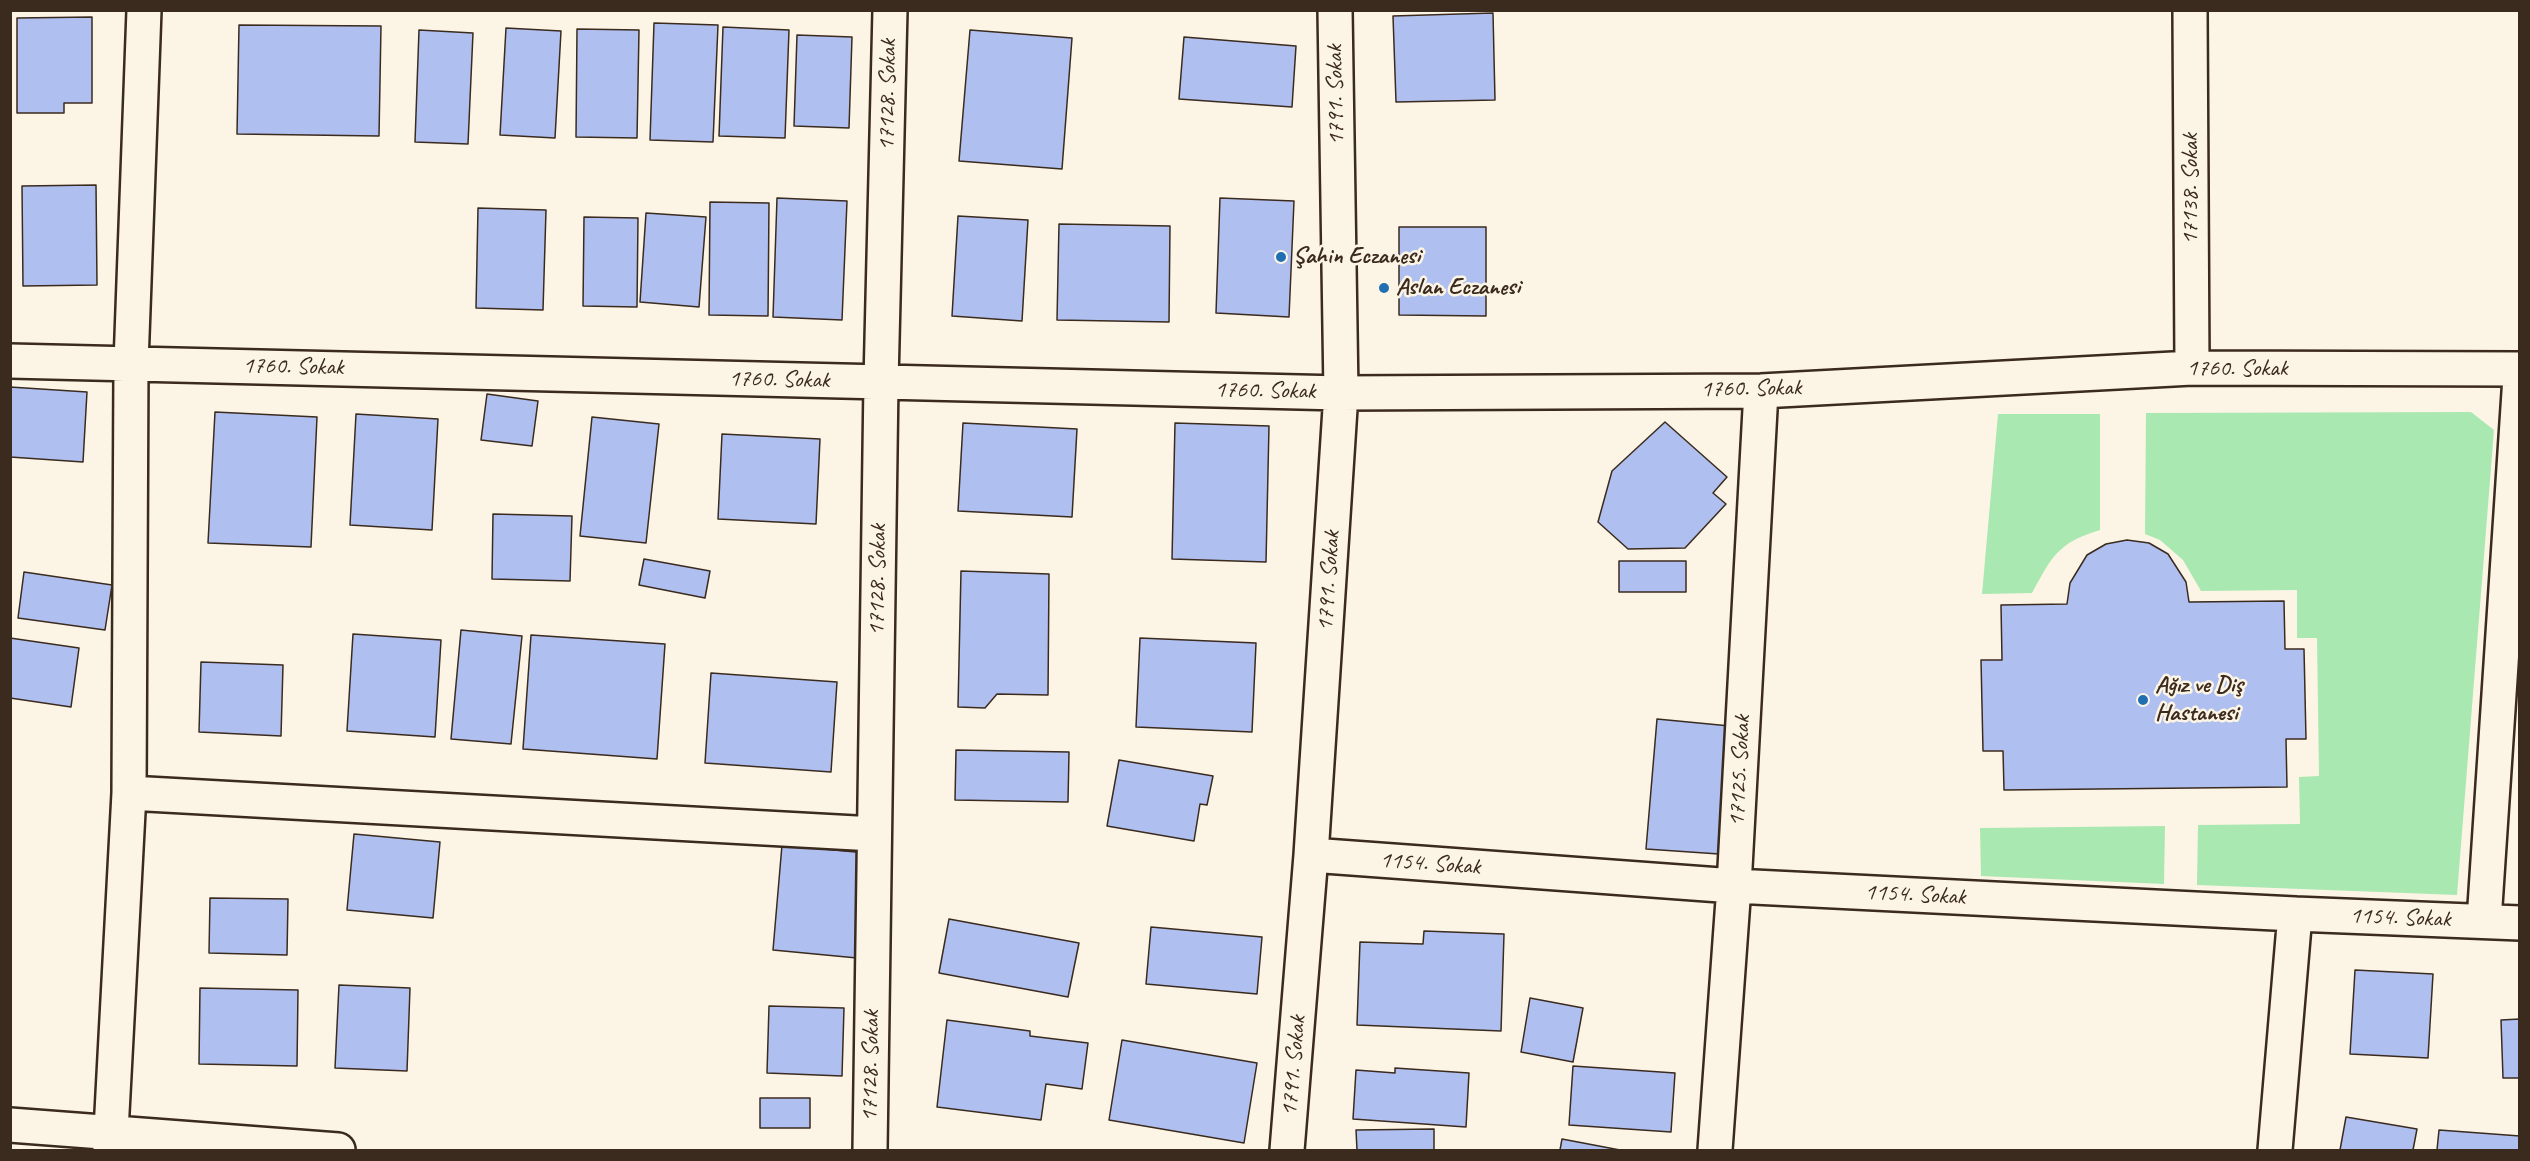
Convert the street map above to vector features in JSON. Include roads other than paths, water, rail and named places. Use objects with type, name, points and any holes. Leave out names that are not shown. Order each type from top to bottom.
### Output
[{"type":"street","points":[[110,1141],[129,793],[131,363],[144,10]]},
{"type":"street","name":"17128. Sokak","points":[[870,1150],[881,382],[891,10]]},
{"type":"street","name":"1791. Sokak","points":[[1287,1150],[1311,855],[1341,393],[1335,10]]},
{"type":"street","name":"17138. Sokak","points":[[2190,10],[2193,368]]},
{"type":"street","name":"1760. Sokak","points":[[10,361],[1341,393],[1761,391],[2193,368],[2520,369]]},
{"type":"street","points":[[2484,921],[2520,377]]},
{"type":"street","name":"17125. Sokak","points":[[1715,1150],[1734,886],[1761,391]]},
{"type":"street","points":[[129,793],[874,834]]},
{"type":"street","name":"1154. Sokak","points":[[1311,855],[1734,886],[2295,914],[2520,922]]},
{"type":"street","points":[[2275,1150],[2295,914]]},
{"type":"street","points":[[10,1125],[110,1141],[338,1150]]},
{"type":"place","name":"Şahin Eczanesi","points":[[1281,257]]},
{"type":"place","name":"Aslan Eczanesi","points":[[1384,288]]},
{"type":"place","name":"Ağız ve Diş Hastanesi","points":[[2143,700]]}]
